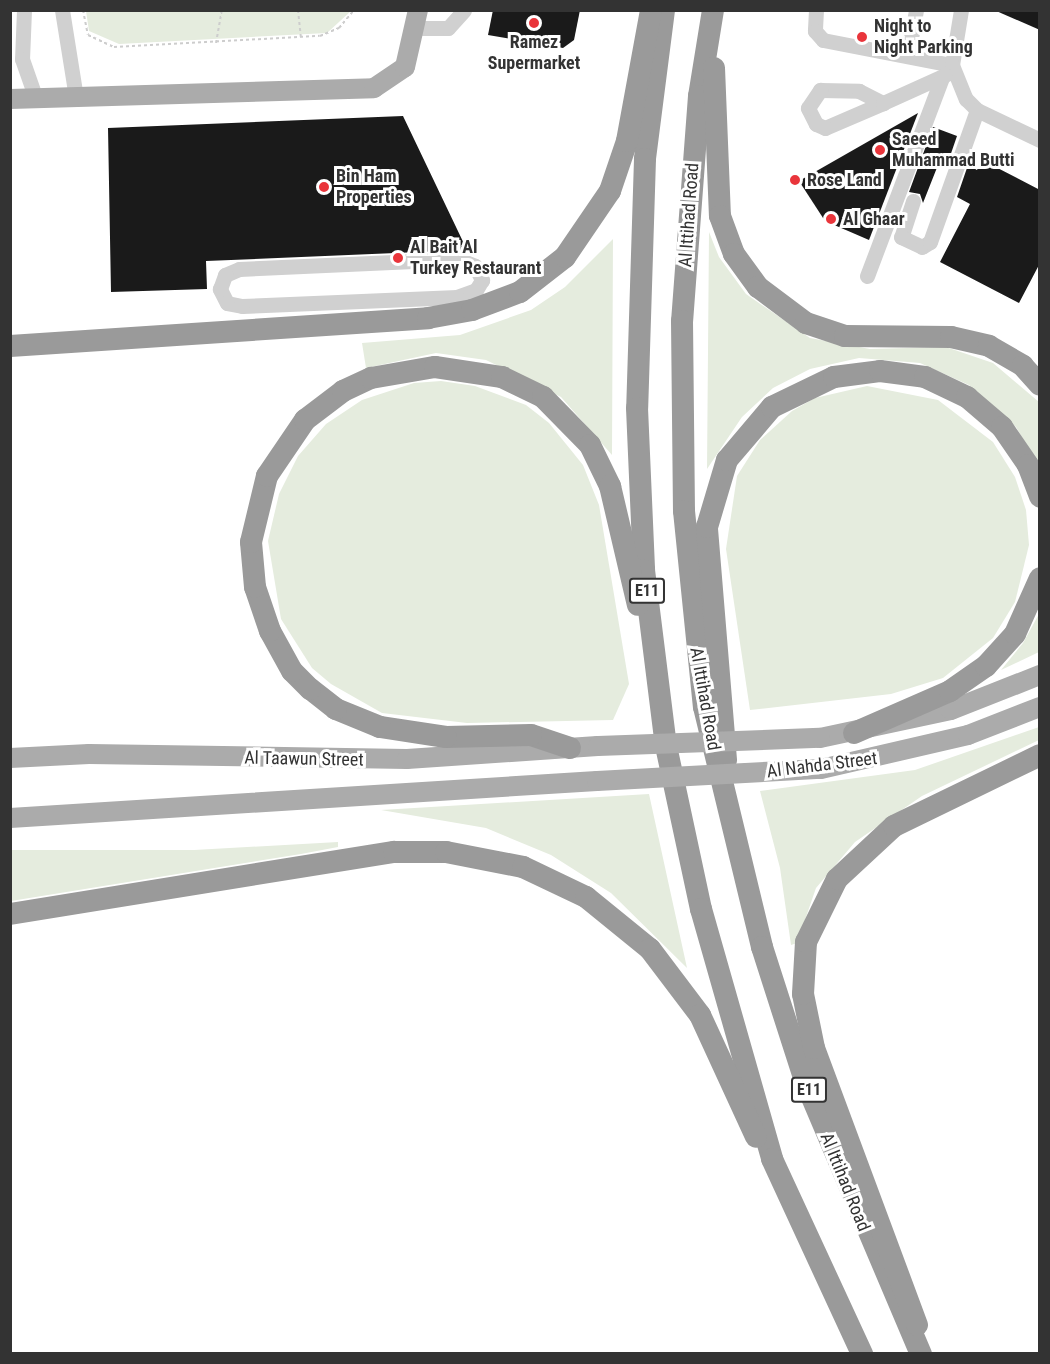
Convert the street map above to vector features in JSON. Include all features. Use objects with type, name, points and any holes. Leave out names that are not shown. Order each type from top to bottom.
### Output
[{"type":"highway","points":[[10,346],[428,318],[499,302],[565,257],[598,214],[620,166],[651,10]]},
{"type":"highway","name":"E11","points":[[664,10],[645,159],[638,314],[639,489],[653,650],[684,841],[772,1159],[862,1353]]},
{"type":"highway","points":[[713,10],[717,196],[734,254],[758,287],[806,323],[845,336],[951,337],[989,346],[1023,366],[1040,385]]},
{"type":"highway","name":"Al Ittihad Road","points":[[713,10],[699,96],[685,251],[682,446],[695,642],[728,816],[805,1081],[921,1353]]},
{"type":"highway","points":[[570,748],[531,735],[446,737],[380,727],[336,710],[292,671],[261,610],[251,542],[259,497],[290,437],[343,391],[392,372],[458,367],[502,377],[533,391],[576,427],[602,465],[653,650]]},
{"type":"highway","points":[[728,816],[707,527],[727,460],[754,423],[791,394],[834,376],[880,371],[925,376],[967,397],[1002,427],[1028,465],[1040,497]]},
{"type":"highway","points":[[854,733],[950,691],[986,666],[1015,634],[1040,578]]},
{"type":"highway","points":[[921,1353],[907,1286],[814,1048],[803,994],[806,942],[837,879],[894,826],[1040,755]]},
{"type":"highway","points":[[10,914],[393,852],[446,852],[523,867],[586,897],[620,921],[677,981],[772,1159]]},
{"type":"main road","points":[[10,99],[374,88],[405,67],[416,19]]},
{"type":"main road","name":"Al Nahda Street","points":[[598,746],[820,738],[854,733],[951,710],[1040,675]]},
{"type":"main road","name":"Al Nahda Street","points":[[10,818],[821,769],[958,738],[1040,707]]},
{"type":"main road","name":"Al Taawun Street","points":[[10,758],[89,754],[367,760],[598,746]]},
{"type":"street","points":[[24,10],[22,58],[36,99]]},
{"type":"street","points":[[62,10],[76,97]]},
{"type":"street","points":[[416,19],[448,28],[464,10]]},
{"type":"street","points":[[816,10],[815,32],[823,40],[908,55],[949,71],[977,110],[1040,140]]},
{"type":"street","points":[[908,55],[916,10]]},
{"type":"street","points":[[867,276],[949,71],[961,10]]},
{"type":"street","points":[[883,103],[949,71]]},
{"type":"street","points":[[913,201],[901,237],[926,246],[977,110]]},
{"type":"street","points":[[233,332],[274,318],[287,304],[457,297],[476,290],[482,276],[475,266],[458,259],[239,269],[221,282],[222,297],[234,306],[287,304],[310,316],[359,323]]},
{"type":"path","points":[[82,10],[88,34],[106,46],[216,43],[329,34],[354,10]]},
{"type":"path","points":[[216,43],[222,10]]},
{"type":"path","points":[[298,10],[301,37]]},
{"type":"shaded area","points":[[351,10],[327,33],[119,44],[89,31],[86,11]]},
{"type":"shaded area","points":[[709,232],[719,257],[746,294],[810,338],[870,349],[946,347],[993,363],[1039,402],[1039,466],[1016,427],[969,385],[920,363],[859,358],[810,369],[773,388],[742,417],[707,469]]},
{"type":"shaded area","points":[[613,239],[612,455],[561,397],[486,360],[436,353],[366,368],[362,343],[460,335],[531,310],[565,287]]},
{"type":"shaded area","points":[[441,381],[475,386],[526,405],[549,423],[583,465],[599,505],[629,684],[613,720],[467,723],[382,713],[331,684],[312,668],[281,619],[268,541],[279,494],[298,456],[326,424],[362,400],[414,383]]},
{"type":"shaded area","points":[[867,386],[938,400],[993,442],[1015,477],[1026,510],[1029,545],[1015,602],[993,638],[943,678],[891,694],[750,710],[726,549],[737,476],[760,440],[792,411],[815,398]]},
{"type":"shaded area","points":[[1039,614],[1039,652],[1001,670],[1023,643]]},
{"type":"shaded area","points":[[1039,727],[1039,740],[922,796],[855,842],[816,888],[797,943],[791,945],[780,868],[760,791],[915,770]]},
{"type":"shaded area","points":[[649,794],[687,968],[611,893],[551,855],[486,828],[381,810]]},
{"type":"shaded area","points":[[338,842],[338,847],[301,854],[11,901],[10,850],[194,850]]},
{"type":"building","name":"Ramez Supermarket","points":[[493,10],[580,10],[574,40],[563,48],[488,35]]},
{"type":"building","points":[[994,10],[1040,10],[1040,30]]},
{"type":"building","name":"Saeed Muhammad Butti","points":[[918,113],[869,240],[825,221],[799,181]]},
{"type":"building","name":"Bin Ham Properties","points":[[403,116],[467,250],[206,261],[207,289],[111,292],[108,128]]},
{"type":"building","points":[[933,127],[957,136],[946,168],[938,165],[923,203],[920,194],[909,192]]},
{"type":"building","points":[[982,160],[1040,190],[1040,263],[1019,303],[940,262],[970,204],[957,197],[968,165],[977,170]]},
{"type":"place","name":"Ramez Supermarket","points":[[534,23]]},
{"type":"place","name":"Night to Night Parking","points":[[862,37]]},
{"type":"place","name":"Saeed Muhammad Butti","points":[[880,150]]},
{"type":"place","name":"Rose Land","points":[[795,180]]},
{"type":"place","name":"Bin Ham Properties","points":[[324,187]]},
{"type":"place","name":"Al Ghaar","points":[[831,219]]},
{"type":"place","name":"Al Bait Al Turkey Restaurant","points":[[398,258]]}]
